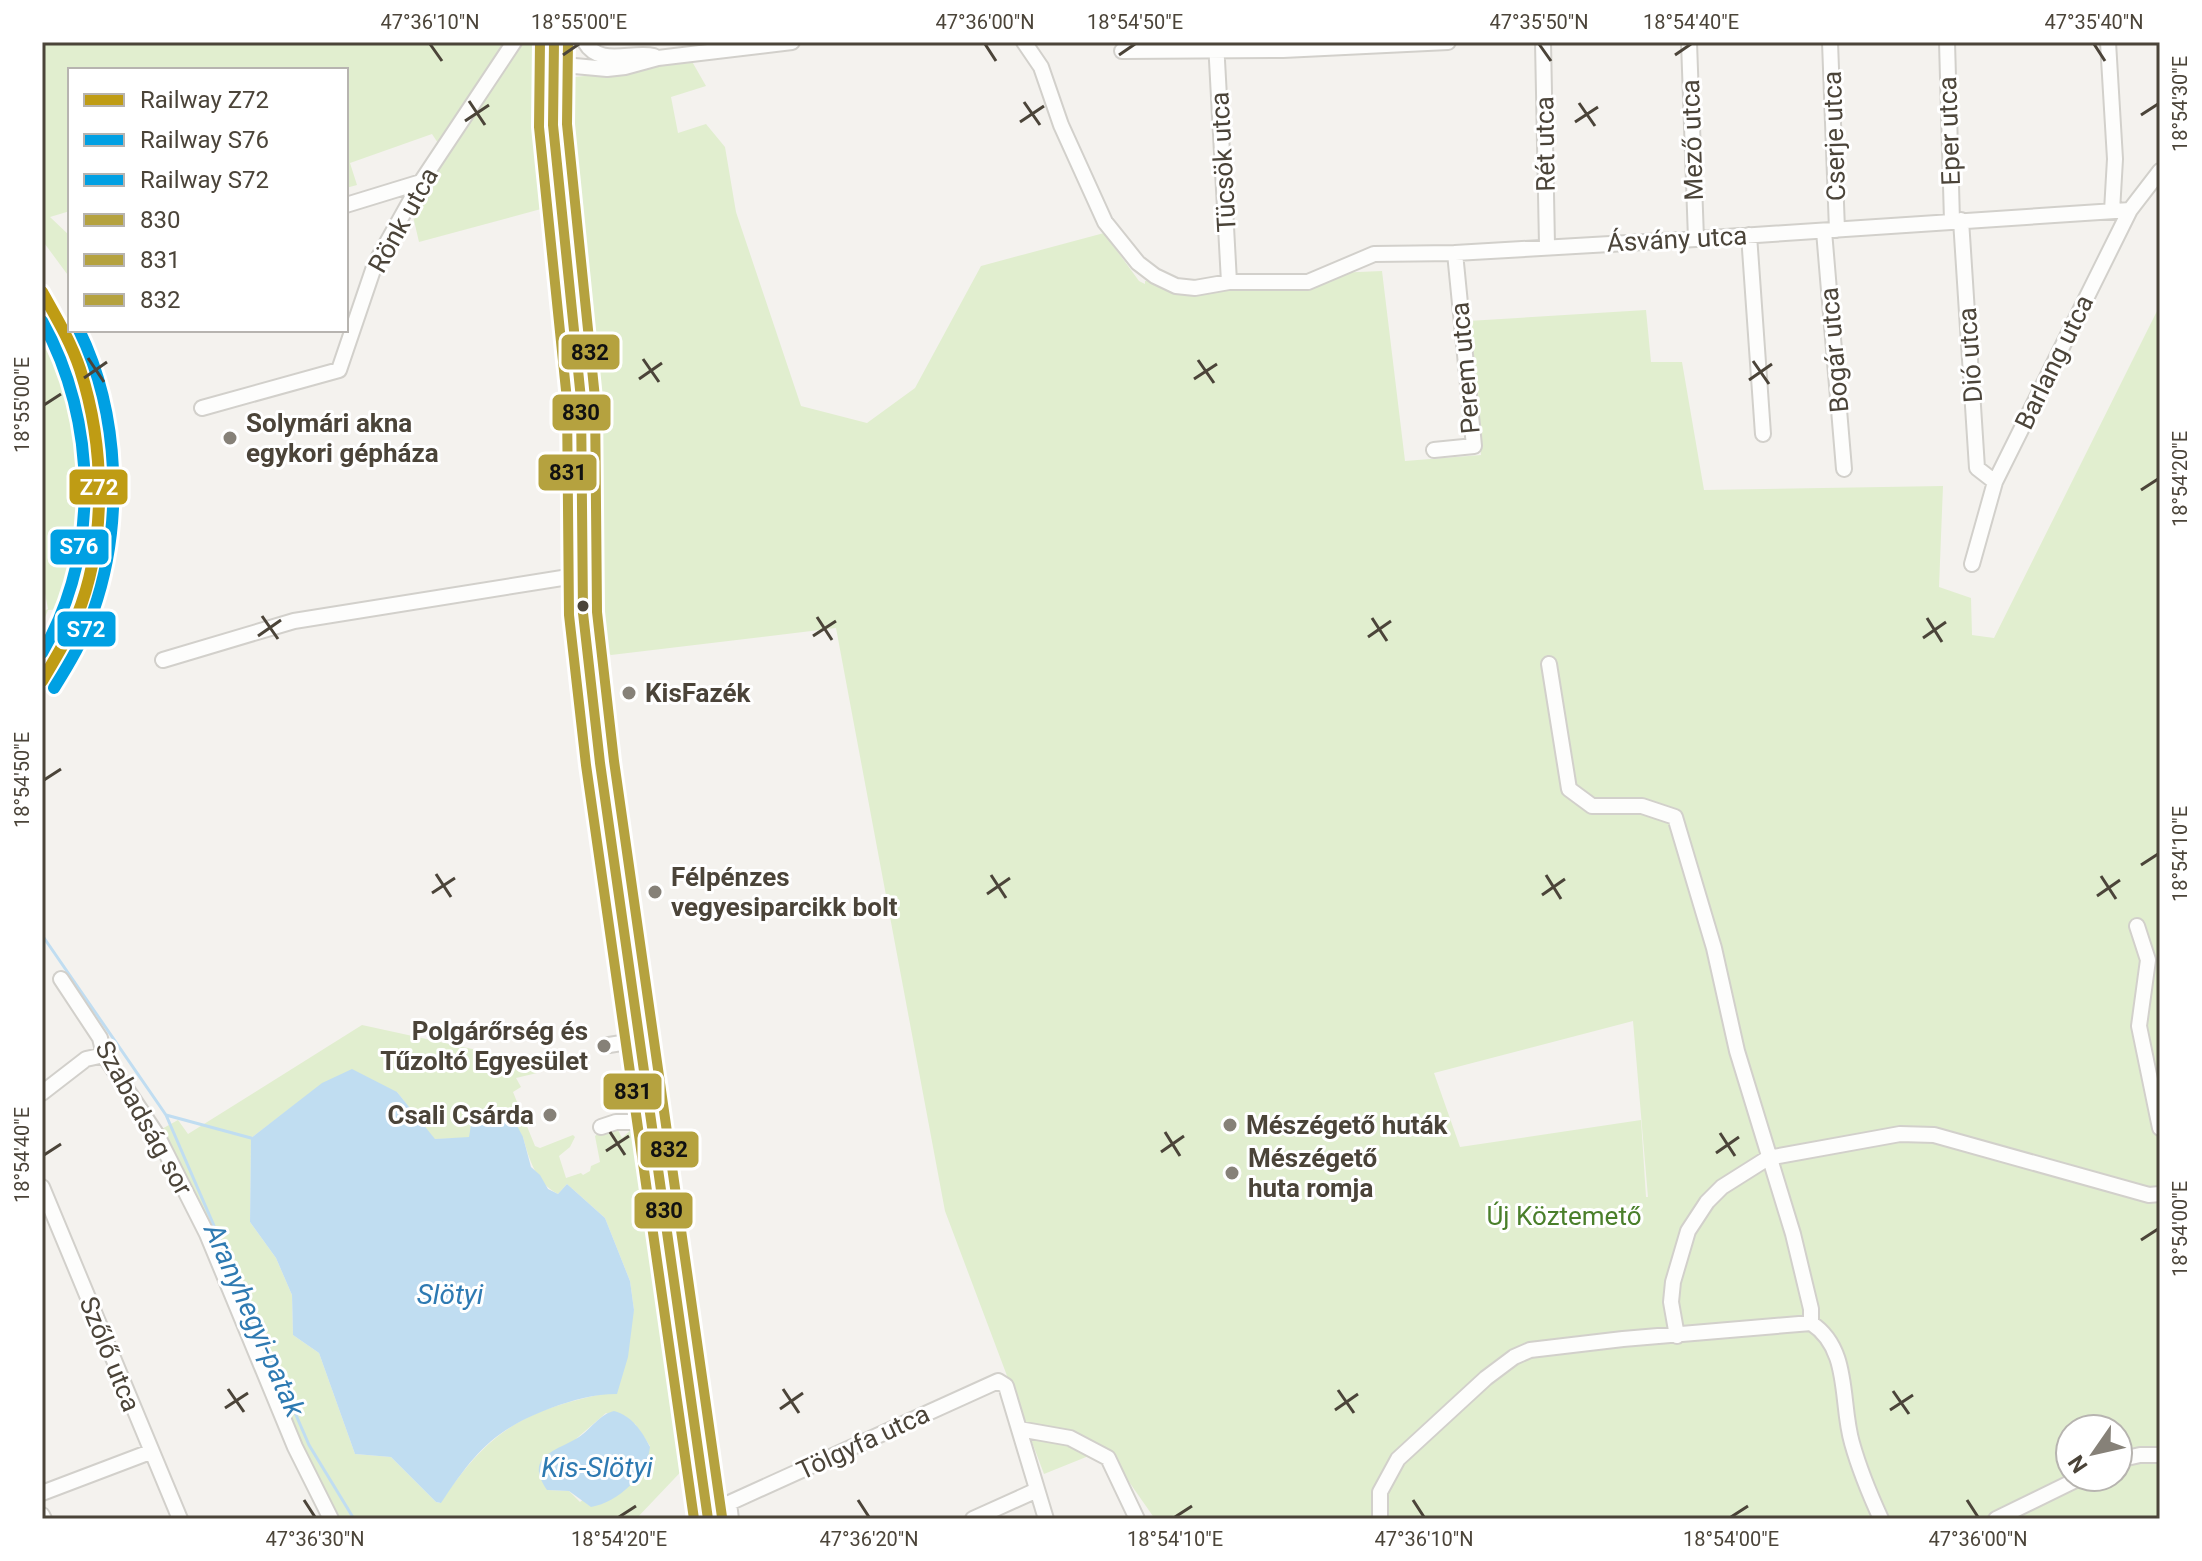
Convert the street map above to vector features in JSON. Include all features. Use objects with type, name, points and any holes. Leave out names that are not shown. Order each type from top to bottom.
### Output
[{"type":"main road","points":[[554,42],[553,125],[581,399],[583,613],[602,778],[708,1519]]},
{"type":"street","name":"Rönk utca","points":[[202,408],[339,370],[375,264],[421,182],[514,42]]},
{"type":"street","points":[[585,42],[590,51],[599,55],[650,54],[658,58]]},
{"type":"street","points":[[553,64],[607,69],[658,58],[792,42]]},
{"type":"street","name":"Ásvány utca","points":[[1024,42],[1041,67],[1061,125],[1105,222],[1138,263],[1176,286],[1195,288],[1229,282],[1308,282],[1374,254],[1455,253],[1547,245],[1696,239],[2130,210]]},
{"type":"street","points":[[1122,51],[1448,42]]},
{"type":"street","name":"Rét utca","points":[[1543,42],[1547,245]]},
{"type":"street","name":"Mező utca","points":[[1689,42],[1696,239]]},
{"type":"street","name":"Cserje utca","points":[[1830,42],[1831,231]]},
{"type":"street","name":"Eper utca","points":[[1947,42],[1956,220]]},
{"type":"street","points":[[2108,42],[2115,159],[2112,211]]},
{"type":"street","name":"Tücsök utca","points":[[1216,47],[1229,282]]},
{"type":"street","name":"Barlang utca","points":[[1972,564],[1995,482],[2130,210],[2160,171]]},
{"type":"street","points":[[348,204],[421,182]]},
{"type":"street","name":"Dió utca","points":[[1956,220],[1977,468],[1995,482]]},
{"type":"street","name":"Bogár utca","points":[[1831,231],[1844,469]]},
{"type":"street","points":[[1749,235],[1763,434]]},
{"type":"street","name":"Perem utca","points":[[1434,450],[1474,446],[1455,253]]},
{"type":"street","points":[[163,660],[294,621],[581,575]]},
{"type":"street","points":[[1549,664],[1569,789],[1592,806],[1642,806],[1675,817],[1714,948],[1737,1051],[1793,1234],[1811,1309],[1811,1323],[1829,1340],[1837,1354],[1852,1444],[1881,1519]]},
{"type":"street","points":[[2137,926],[2148,960],[2139,1026],[2160,1128]]},
{"type":"street","name":"Szabadság sor","points":[[63,982],[100,1038],[104,1055],[157,1135],[207,1234],[295,1447],[331,1519]]},
{"type":"street","points":[[609,1045],[640,1040]]},
{"type":"street","points":[[42,1093],[86,1059],[104,1055]]},
{"type":"street","points":[[601,1127],[616,1122],[651,1122]]},
{"type":"street","points":[[1677,1336],[1671,1302],[1673,1282],[1688,1231],[1707,1202],[1722,1187],[1768,1158],[1900,1134],[1934,1135],[2149,1195],[2160,1194]]},
{"type":"street","name":"Szőlő utca","points":[[42,1187],[180,1519]]},
{"type":"street","points":[[1380,1519],[1380,1492],[1398,1459],[1502,1364],[1530,1350],[1811,1323]]},
{"type":"street","name":"Tölgyfa utca","points":[[731,1519],[729,1503],[998,1381],[1006,1386],[1019,1429]]},
{"type":"street","points":[[1046,1519],[1019,1429],[1070,1438],[1108,1458],[1137,1519]]},
{"type":"street","points":[[42,1493],[150,1452]]},
{"type":"street","points":[[2134,1456],[2160,1455]]},
{"type":"street","points":[[973,1519],[1037,1490]]},
{"type":"street","points":[[1996,1519],[2054,1491]]},
{"type":"green space","points":[[42,42],[535,42],[540,45],[536,80],[541,209],[419,242],[412,212],[446,155],[432,134],[350,163],[357,185],[348,187],[348,68],[68,68],[68,212],[50,217],[68,234],[68,275],[42,240]]},
{"type":"green space","name":"Új Köztemető","points":[[690,58],[706,86],[671,97],[678,133],[706,124],[725,147],[736,212],[801,406],[867,423],[915,388],[981,266],[1104,233],[1139,281],[1145,284],[1145,281],[1382,271],[1405,461],[1481,455],[1468,321],[1646,310],[1651,362],[1682,362],[1704,490],[1943,486],[1939,587],[1971,598],[1972,635],[1994,638],[2160,305],[2160,1519],[1155,1519],[1106,1449],[1044,1474],[945,1211],[836,628],[611,655],[595,645],[555,79],[623,72]],"holes":[[[1633,1021],[1648,1197],[1641,1120],[1460,1147],[1434,1073]]]},
{"type":"green space","points":[[42,318],[66,376],[75,408],[82,440],[86,506],[76,579],[63,609],[48,610],[42,625],[42,612],[48,609],[42,578]]},
{"type":"green space","points":[[362,1025],[509,1057],[522,1057],[524,1068],[537,1073],[516,1078],[521,1087],[513,1092],[535,1146],[540,1148],[573,1135],[575,1137],[570,1147],[559,1156],[566,1178],[583,1175],[600,1162],[595,1136],[613,1120],[622,1138],[636,1125],[646,1127],[692,1460],[636,1519],[337,1519],[210,1228],[160,1130],[178,1120],[188,1134]],"holes":[[[397,1092],[434,1139],[523,1137],[531,1162],[544,1184],[558,1194],[567,1184],[605,1218],[630,1281],[634,1310],[603,1394],[549,1408],[508,1429],[474,1459],[440,1503],[391,1457],[355,1454],[319,1353],[293,1335],[292,1295],[276,1258],[250,1222],[251,1138],[292,1107]],[[606,1413],[635,1424],[650,1446],[580,1502],[569,1491],[547,1490],[577,1438]]]},
{"type":"water","name":"Slötyi","points":[[352,1069],[397,1092],[435,1139],[469,1137],[473,1113],[488,1107],[514,1120],[523,1137],[531,1167],[548,1189],[558,1194],[567,1184],[605,1218],[630,1281],[634,1310],[628,1357],[617,1394],[567,1402],[514,1425],[475,1456],[441,1503],[436,1502],[391,1457],[355,1454],[319,1353],[293,1335],[292,1295],[276,1258],[250,1222],[251,1138],[322,1083]]},
{"type":"water","name":"Kis-Slötyi","points":[[614,1411],[636,1425],[650,1447],[643,1467],[630,1486],[612,1499],[591,1507],[569,1491],[547,1490],[539,1469],[546,1456]]},
{"type":"waterway","name":"Aranyhegyi-patak","points":[[42,935],[166,1115],[309,1445],[354,1519]]},
{"type":"waterway","name":"Aranyhegyi-patak","points":[[166,1115],[251,1138]]},
{"type":"rail line","name":"Z72","points":[[42,292],[68,339],[80,369],[94,430],[99,493],[94,557],[87,587],[69,633],[42,681]]},
{"type":"rail line","name":"S76","points":[[42,321],[74,401],[82,444],[85,487],[82,530],[74,573],[61,614],[42,653]]},
{"type":"rail line","name":"S72","points":[[54,688],[81,642],[93,612],[110,543],[113,506],[110,433],[93,363],[80,332]]},
{"type":"transit line","name":"831","points":[[540,42],[539,127],[567,400],[569,615],[586,765],[694,1519]]},
{"type":"transit line","name":"830","points":[[554,42],[553,125],[581,399],[583,613],[600,763],[708,1519]]},
{"type":"transit line","name":"832","points":[[568,42],[567,124],[595,398],[597,612],[614,761],[722,1517]]},
{"type":"place","name":"Solymári akna egykori gépháza","points":[[230,438]]},
{"type":"place","name":"KisFazék","points":[[629,693]]},
{"type":"place","name":"Félpénzes vegyesiparcikk bolt","points":[[655,892]]},
{"type":"place","name":"Polgárőrség és Tűzoltó Egyesület","points":[[604,1046]]},
{"type":"place","name":"Csali Csárda","points":[[550,1115]]},
{"type":"place","name":"Mészégető huták","points":[[1230,1125]]},
{"type":"place","name":"Mészégető huta romja","points":[[1232,1173]]}]
